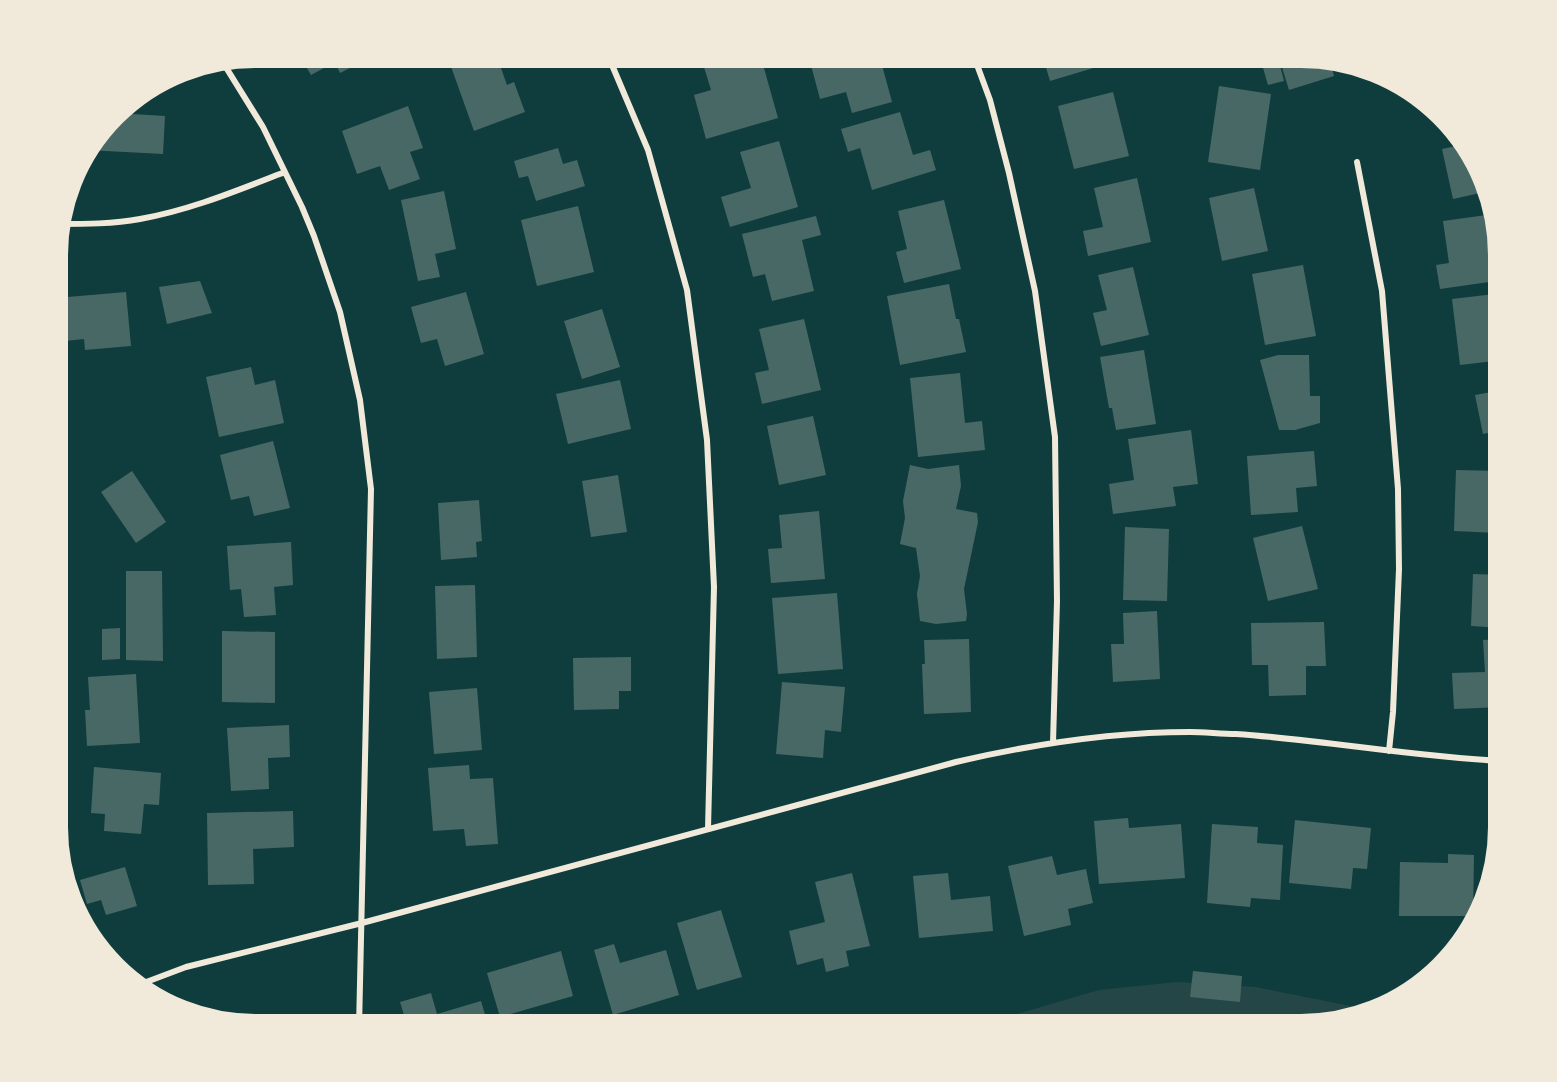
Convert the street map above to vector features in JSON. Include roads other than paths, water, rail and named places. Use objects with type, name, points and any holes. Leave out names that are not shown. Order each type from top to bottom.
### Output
[{"type":"street","points":[[612,65],[648,150],[687,290],[707,440],[714,587],[708,829]]},
{"type":"street","points":[[977,65],[990,100],[1009,173],[1035,291],[1054,437],[1057,602],[1053,743]]},
{"type":"street","points":[[226,67],[263,127],[314,236],[339,312],[360,400],[371,489],[359,1017]]},
{"type":"street","points":[[1357,162],[1382,291],[1398,489],[1399,569],[1393,712],[1389,751]]},
{"type":"street","points":[[67,224],[139,220],[180,211],[285,172]]},
{"type":"street","points":[[145,982],[186,967],[362,923],[956,762],[1008,750],[1098,736],[1190,732],[1283,737],[1389,751],[1492,760]]}]
